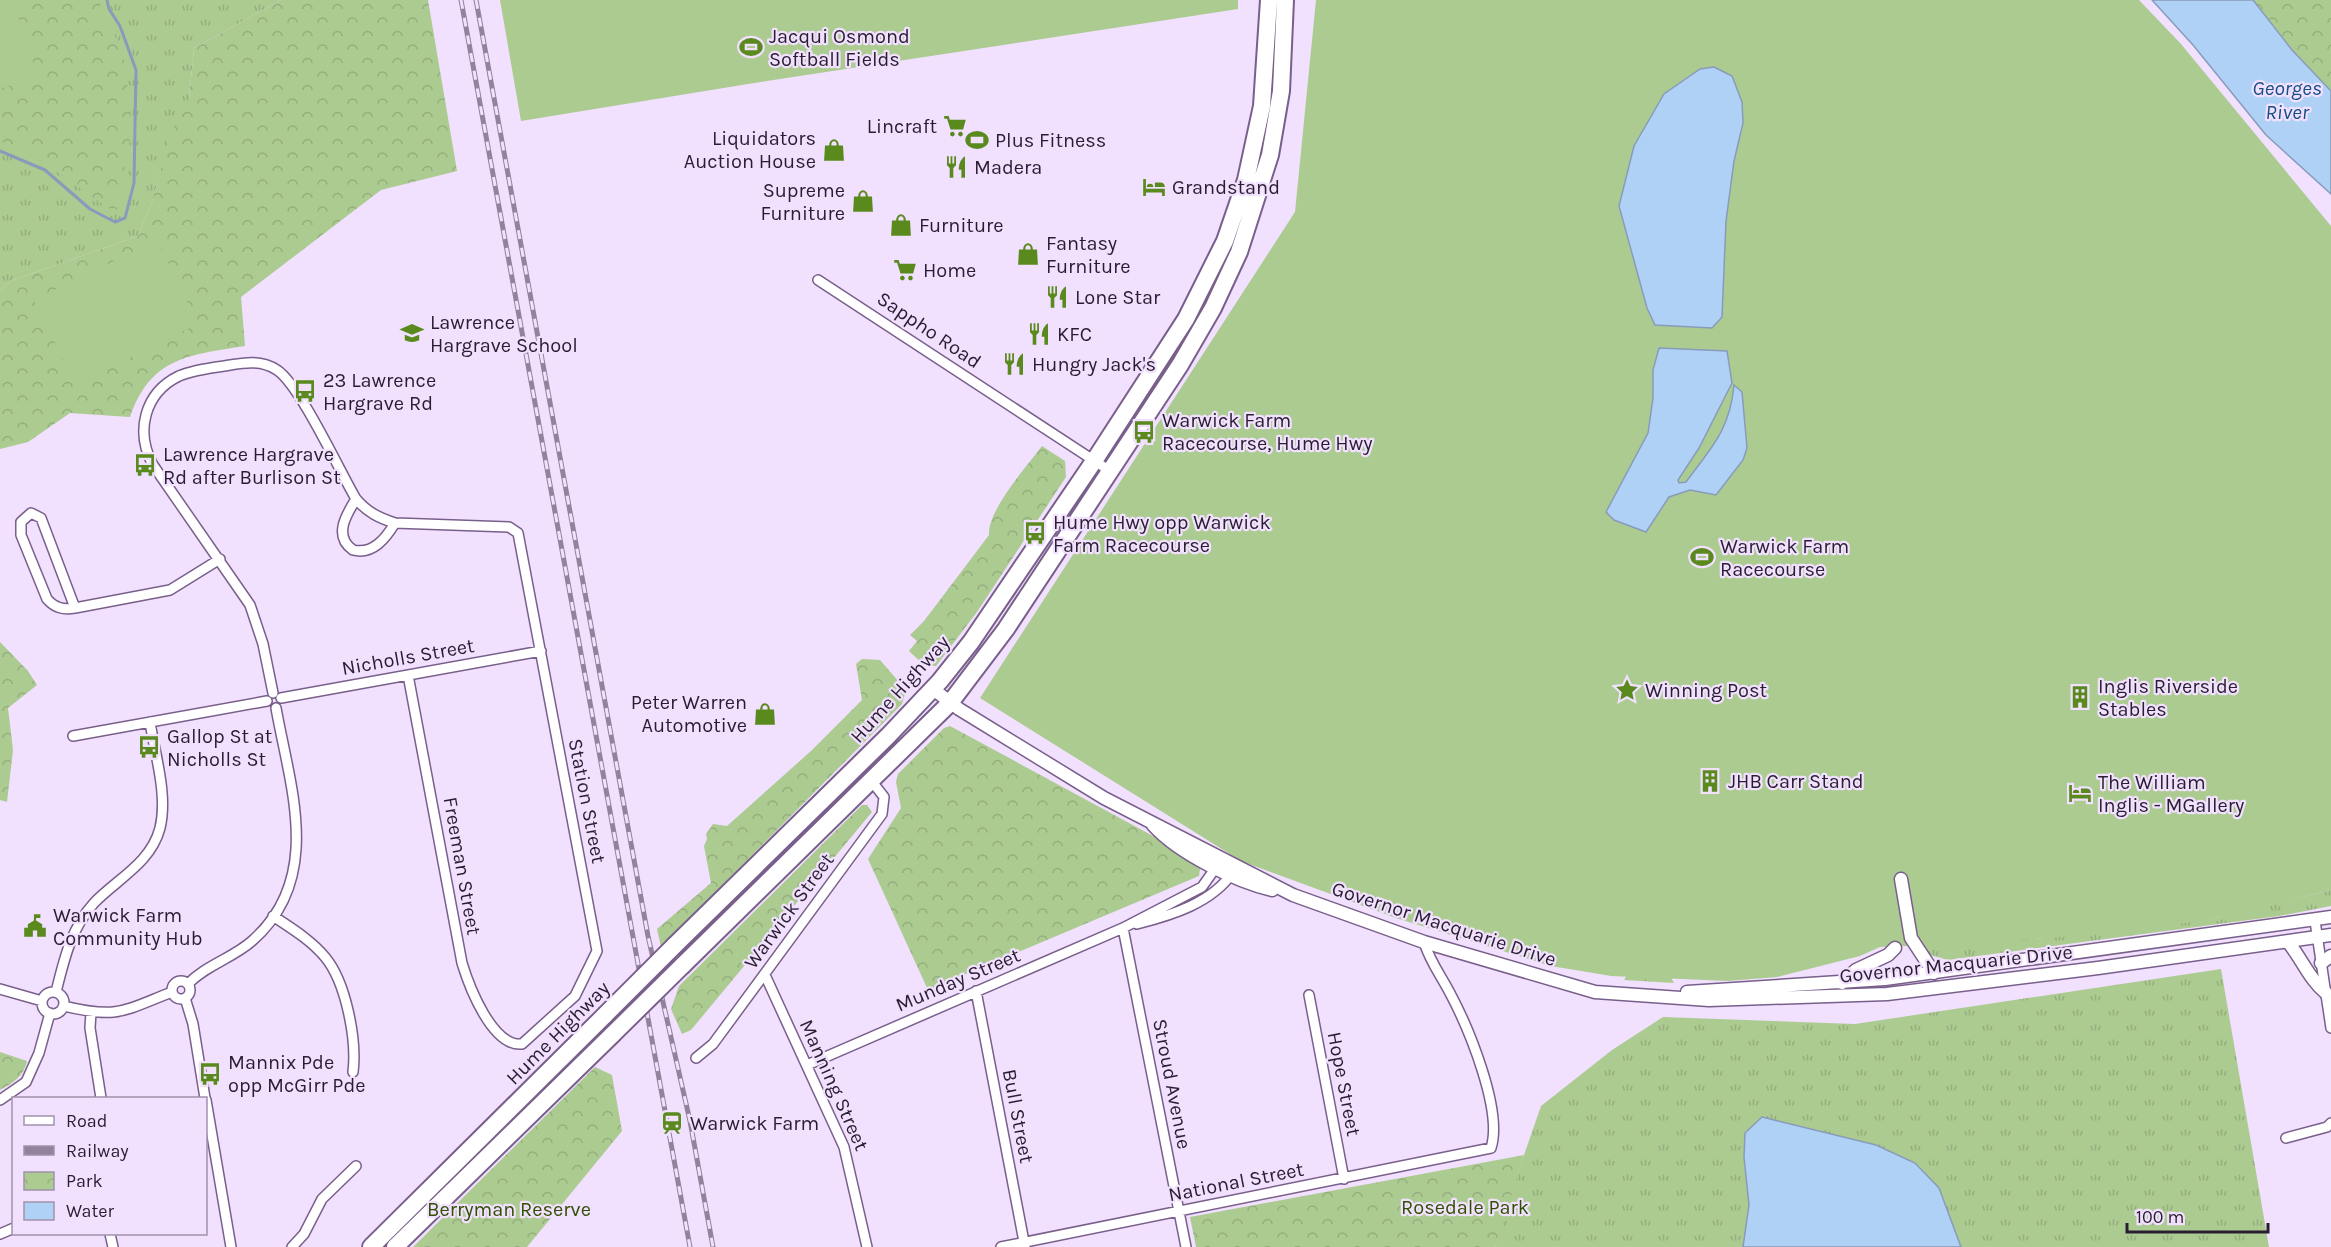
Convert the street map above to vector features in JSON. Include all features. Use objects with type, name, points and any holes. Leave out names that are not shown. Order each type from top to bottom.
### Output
[{"type":"highway","name":"Hume Highway","points":[[371,1247],[933,689],[971,642],[1094,461],[1190,311],[1225,241],[1237,210],[1254,149],[1262,106],[1269,0]]},
{"type":"highway","name":"Hume Highway","points":[[395,1247],[950,703],[1006,629],[1198,334],[1239,252],[1270,155],[1281,91],[1285,0]]},
{"type":"main road","name":"Governor Macquarie Drive","points":[[933,689],[950,703],[1153,825],[1167,828],[1233,872],[1424,942],[1553,981],[1584,987],[1688,992],[1842,983],[1934,973],[2331,917]]},
{"type":"main road","points":[[1901,879],[1911,938],[1934,973]]},
{"type":"main road","name":"Governor Macquarie Drive","points":[[1584,987],[1608,994],[1709,1000],[1887,994],[2331,935]]},
{"type":"main road","points":[[2288,942],[2313,982],[2326,993]]},
{"type":"main road","points":[[1842,983],[1857,970],[1888,955],[1894,948]]},
{"type":"street","name":"Sappho Road","points":[[818,280],[1110,471]]},
{"type":"street","points":[[267,701],[270,707],[276,708],[281,704],[255,615],[220,559],[153,465],[144,446],[143,431],[148,406],[164,386],[179,376],[251,362],[270,366],[280,372],[296,389],[356,498],[371,513],[395,523],[386,538],[372,549],[353,550],[344,543],[342,532],[356,498]]},
{"type":"street","points":[[75,608],[41,518],[31,513],[21,522],[21,535],[47,599],[53,606],[75,608],[170,590],[220,559]]},
{"type":"street","name":"Station Street","points":[[395,523],[509,527],[518,533],[597,951],[575,996],[528,1041],[518,1045]]},
{"type":"street","name":"Nicholls Street","points":[[278,696],[540,651]]},
{"type":"street","name":"Freeman Street","points":[[408,675],[462,963],[470,987],[491,1025],[510,1042],[518,1045]]},
{"type":"street","points":[[73,736],[267,701],[278,696]]},
{"type":"street","points":[[64,1006],[107,1014],[130,1010],[172,992],[177,982],[188,984],[251,942],[273,916],[293,879],[298,842],[276,708]]},
{"type":"street","points":[[56,992],[72,937],[82,919],[103,894],[140,863],[160,830],[161,792],[150,723]]},
{"type":"street","name":"Warwick Street","points":[[696,1058],[713,1044],[882,814],[884,797],[870,779]]},
{"type":"street","name":"Munday Street","points":[[807,1065],[1123,928],[1202,887],[1219,864]]},
{"type":"street","name":"Munday Street","points":[[1123,928],[1162,917],[1216,893],[1233,872]]},
{"type":"street","points":[[273,916],[308,941],[331,965],[345,1005],[354,1052],[353,1072]]},
{"type":"street","points":[[2315,921],[2317,938],[2326,960],[2326,993],[2331,1028]]},
{"type":"street","name":"Stroud Avenue","points":[[1123,928],[1186,1247]]},
{"type":"street","name":"National Street","points":[[1001,1247],[1025,1245],[1491,1148],[1496,1133],[1473,1042],[1424,942]]},
{"type":"street","name":"Manning Street","points":[[765,975],[844,1147],[867,1247]]},
{"type":"street","points":[[172,992],[178,999],[185,998],[190,992],[188,984]]},
{"type":"street","points":[[0,989],[42,1001]]},
{"type":"street","name":"Bull Street","points":[[976,991],[1025,1245]]},
{"type":"street","points":[[56,992],[62,996],[64,1006],[58,1013],[50,1014],[44,1009],[42,1001],[46,994],[56,992]]},
{"type":"street","name":"Hope Street","points":[[1309,995],[1344,1179]]},
{"type":"street","points":[[185,998],[193,1024],[205,1097]]},
{"type":"street","points":[[91,1012],[90,1028],[101,1097]]},
{"type":"street","points":[[0,1100],[26,1082],[39,1053],[50,1014]]},
{"type":"street","points":[[207,1122],[209,1144],[231,1247]]},
{"type":"street","points":[[2286,1138],[2328,1127],[2331,1123]]},
{"type":"street","points":[[292,1247],[304,1234],[322,1199],[356,1166]]},
{"type":"green space","points":[[0,0],[99,0],[102,13],[121,48],[126,68],[130,117],[129,154],[122,176],[123,211],[108,208],[36,157],[0,141]]},
{"type":"green space","points":[[0,0],[12,0],[38,76],[0,89]]},
{"type":"green space","points":[[85,0],[281,0],[194,48],[189,98],[198,118],[164,159],[152,202],[138,236],[11,281],[0,290],[0,132]]},
{"type":"green space","points":[[281,0],[428,0],[457,171],[381,190],[241,297],[245,346],[206,352],[174,362],[149,382],[130,417],[70,413],[28,442],[0,449],[0,290],[11,281],[138,236],[152,202],[170,134],[189,98],[194,48]]},
{"type":"green space","name":"Jacqui Osmond Softball Fields","points":[[500,0],[1238,0],[1238,9],[521,121]]},
{"type":"green space","name":"Warwick Farm Racecourse","points":[[1316,0],[2139,0],[2181,44],[2331,226],[2331,890],[2230,915],[2174,925],[2090,935],[1880,947],[1860,956],[1777,977],[1728,981],[1611,976],[1551,966],[1396,918],[1241,861],[980,698],[1295,212]]},
{"type":"green space","points":[[2253,0],[2331,0],[2331,91],[2292,50]]},
{"type":"green space","points":[[157,240],[198,324],[75,384],[34,300]]},
{"type":"green space","points":[[1042,446],[1065,461],[1066,477],[977,612],[936,666],[925,666],[909,651],[917,641],[910,635],[924,621],[989,535],[994,514],[1001,502]]},
{"type":"green space","points":[[0,642],[28,671],[37,685],[8,708],[13,750],[7,802],[0,800]]},
{"type":"green space","points":[[862,659],[880,660],[906,690],[902,704],[661,947],[657,929],[711,883],[704,846],[707,839],[706,834],[713,824],[727,826],[811,751],[862,700],[856,664]]},
{"type":"green space","points":[[950,726],[1201,862],[1199,876],[928,990],[868,859],[901,808],[896,782],[898,774],[944,728]]},
{"type":"green space","points":[[862,805],[867,805],[872,812],[691,1030],[682,1034],[671,1009],[679,986]]},
{"type":"green space","points":[[2331,890],[2331,906],[2279,916],[1948,960],[1926,954],[1912,920],[2036,939],[2216,918]]},
{"type":"green space","points":[[2221,969],[2269,1247],[1961,1247],[1939,1188],[1744,1157],[1749,1205],[1743,1247],[1495,1247],[1505,1210],[1541,1106],[1612,1050],[1663,1017],[1855,1024]]},
{"type":"green space","points":[[1669,974],[1674,983],[1624,980],[1627,975]]},
{"type":"green space","points":[[0,1052],[27,1061],[17,1079],[0,1090]]},
{"type":"green space","name":"Berryman Reserve","points":[[595,1067],[612,1075],[622,1131],[527,1247],[413,1247]]},
{"type":"green space","name":"Rosedale Park","points":[[1524,1155],[1495,1247],[1196,1247],[1190,1217]]},
{"type":"water","name":"Georges River","points":[[2152,0],[2253,0],[2292,50],[2331,91],[2331,194],[2266,135],[2193,45]]},
{"type":"water","points":[[1714,67],[1732,76],[1742,102],[1743,123],[1734,161],[1726,221],[1722,317],[1712,328],[1655,325],[1647,308],[1619,206],[1634,146],[1664,94],[1700,69]]},
{"type":"water","points":[[1659,348],[1727,351],[1732,383],[1699,448],[1678,480],[1679,483],[1686,482],[1718,438],[1732,401],[1734,385],[1742,392],[1747,448],[1743,460],[1716,495],[1690,490],[1669,497],[1646,532],[1614,520],[1606,512],[1648,433],[1653,398],[1653,370]]},
{"type":"water","points":[[1762,1117],[1876,1145],[1915,1163],[1939,1188],[1961,1247],[1743,1247],[1749,1205],[1744,1157],[1745,1133]]},
{"type":"waterway","points":[[0,151],[45,170],[90,209],[115,222],[125,218],[134,183],[136,70],[120,26],[109,9],[107,0]]},
{"type":"railway","points":[[461,0],[690,1247]]},
{"type":"railway","points":[[476,0],[648,936],[690,1121],[713,1247]]},
{"type":"place","name":"Jacqui Osmond Softball Fields","points":[[751,47]]},
{"type":"place","name":"Lincraft","points":[[955,126]]},
{"type":"place","name":"Plus Fitness","points":[[977,140]]},
{"type":"place","name":"Liquidators Auction House","points":[[834,150]]},
{"type":"place","name":"Madera","points":[[956,167]]},
{"type":"place","name":"Grandstand","points":[[1154,187]]},
{"type":"place","name":"Supreme Furniture","points":[[863,201]]},
{"type":"place","name":"Furniture","points":[[901,225]]},
{"type":"place","name":"Fantasy Furniture","points":[[1028,254]]},
{"type":"place","name":"Home","points":[[905,270]]},
{"type":"place","name":"Lone Star","points":[[1057,297]]},
{"type":"place","name":"Lawrence Hargrave School","points":[[412,333]]},
{"type":"place","name":"KFC","points":[[1039,334]]},
{"type":"place","name":"Hungry Jack's","points":[[1014,364]]},
{"type":"place","name":"23 Lawrence Hargrave Rd","points":[[305,391]]},
{"type":"place","name":"Warwick Farm Racecourse, Hume Hwy","points":[[1144,432]]},
{"type":"place","name":"Lawrence Hargrave Rd after Burlison St","points":[[145,465]]},
{"type":"place","name":"Hume Hwy opp Warwick Farm Racecourse","points":[[1035,533]]},
{"type":"place","name":"Warwick Farm Racecourse","points":[[1702,557]]},
{"type":"place","name":"Winning Post","points":[[1627,690]]},
{"type":"place","name":"Inglis Riverside Stables","points":[[2080,697]]},
{"type":"place","name":"Peter Warren Automotive","points":[[765,714]]},
{"type":"place","name":"Gallop St at Nicholls St","points":[[149,747]]},
{"type":"place","name":"JHB Carr Stand","points":[[1710,781]]},
{"type":"place","name":"The William Inglis - MGallery","points":[[2080,793]]},
{"type":"place","name":"Warwick Farm Community Hub","points":[[35,926]]},
{"type":"place","name":"Mannix Pde opp McGirr Pde","points":[[210,1074]]},
{"type":"place","name":"Warwick Farm","points":[[672,1123]]}]
